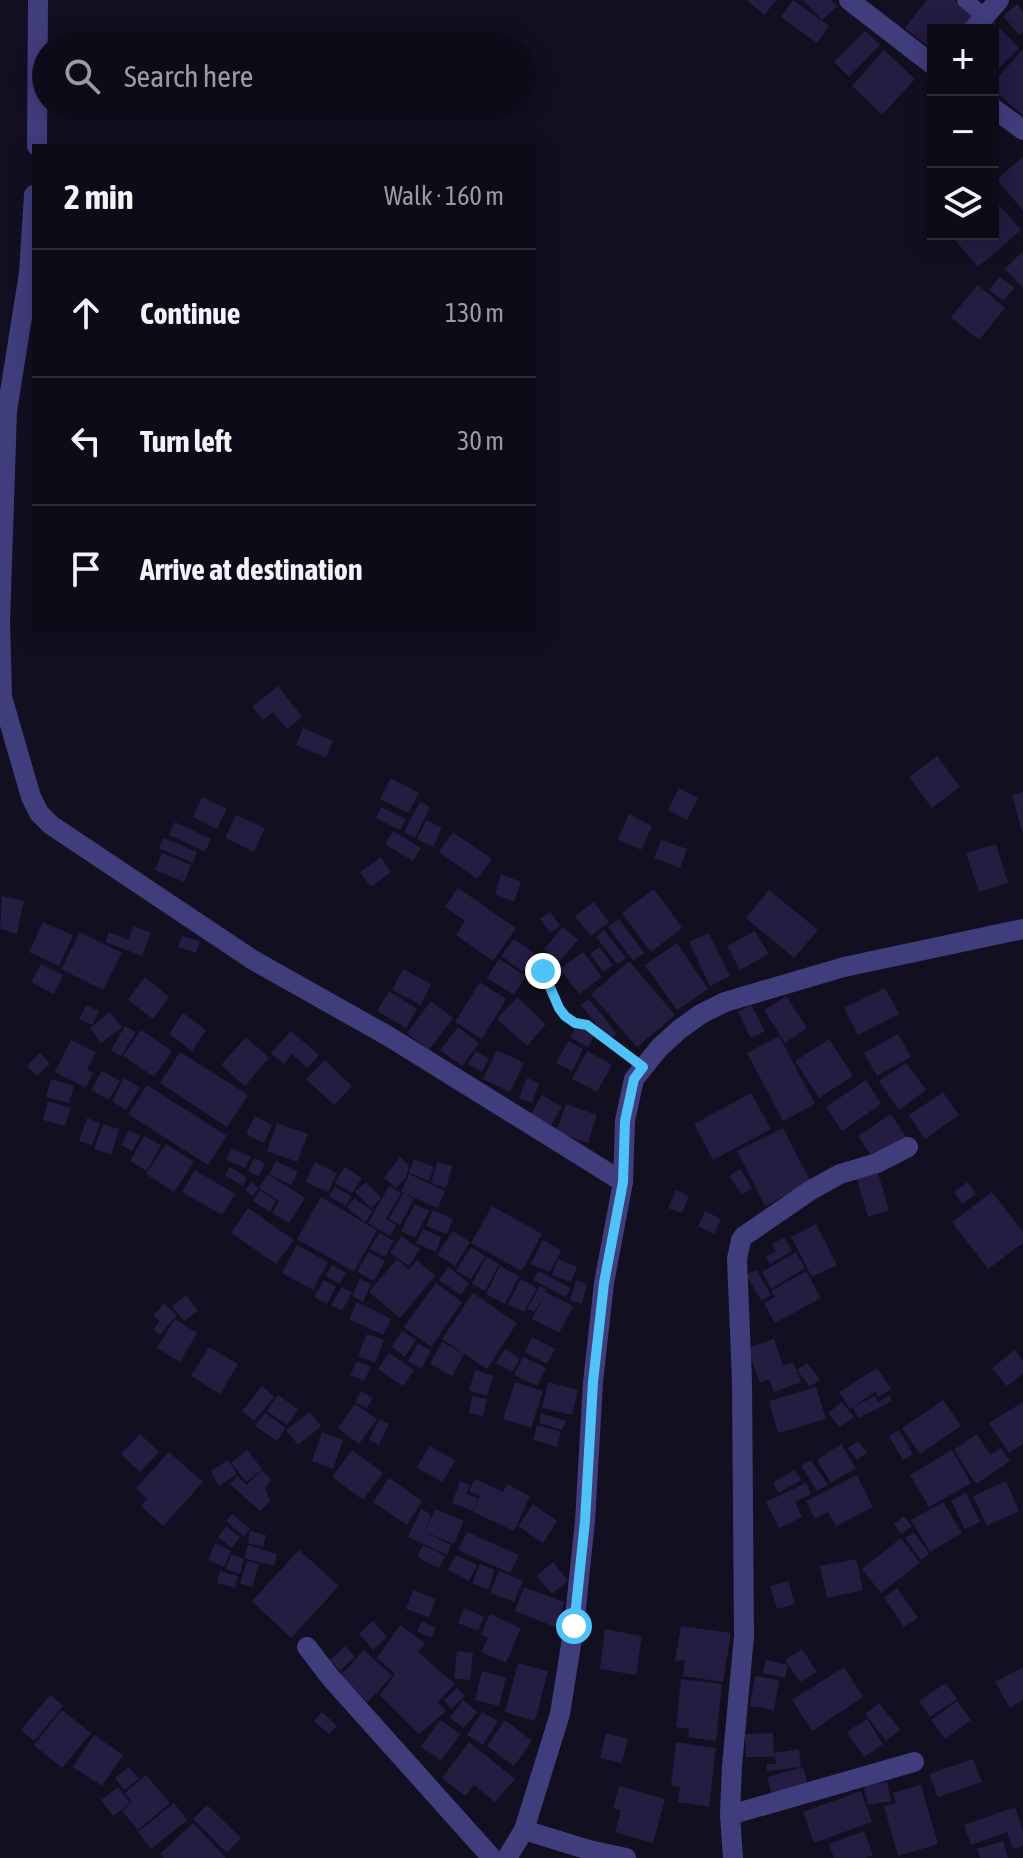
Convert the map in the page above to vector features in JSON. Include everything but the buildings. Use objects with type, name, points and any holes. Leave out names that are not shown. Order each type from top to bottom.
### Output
[{"type":"street","points":[[38,0],[38,32]]},
{"type":"street","points":[[849,0],[927,60]]},
{"type":"street","points":[[979,23],[999,0]]},
{"type":"street","points":[[999,112],[1023,130]]},
{"type":"street","points":[[37,120],[37,144]]},
{"type":"street","points":[[32,226],[29,273],[7,411],[0,622],[2,697],[31,797],[39,813],[51,825],[253,960],[388,1036],[623,1182]]},
{"type":"street","points":[[507,1858],[524,1830],[560,1714],[574,1626],[585,1521],[593,1382],[604,1283],[623,1182],[625,1121],[634,1079],[660,1047],[680,1029],[725,1002],[844,967],[1023,929]]},
{"type":"street","points":[[733,1858],[730,1815],[732,1766],[744,1636],[739,1246],[744,1236],[811,1190],[840,1174],[877,1163],[908,1147]]},
{"type":"street","points":[[307,1647],[330,1677],[492,1858]]},
{"type":"street","points":[[730,1815],[914,1762]]},
{"type":"street","points":[[524,1830],[626,1858]]},
{"type":"lane","points":[[965,0],[979,23]]},
{"type":"path","points":[[543,971],[565,1016],[575,1023],[587,1025],[643,1067]]},
{"type":"route","points":[[543,971],[565,1016],[575,1023],[587,1025],[643,1067],[634,1079],[630,1093],[625,1121],[623,1182],[604,1283],[574,1626]]}]
